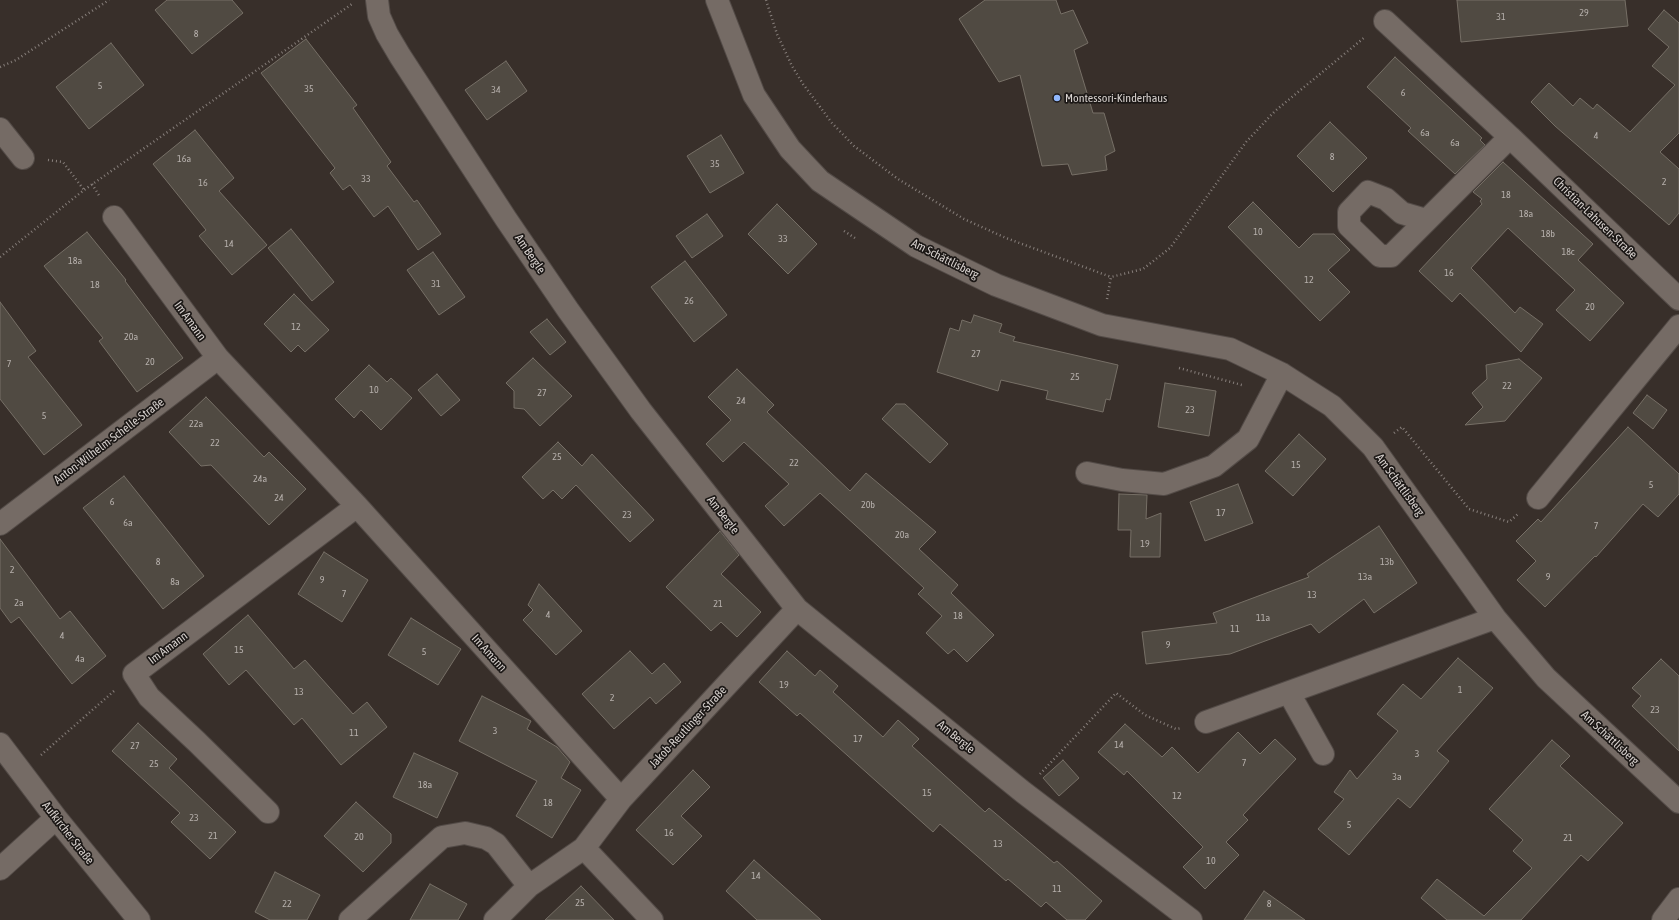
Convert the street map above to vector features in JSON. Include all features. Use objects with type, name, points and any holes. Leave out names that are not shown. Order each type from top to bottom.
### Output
[{"type":"street","name":"Am Schättlisberg","points":[[717,0],[754,95],[790,149],[820,181],[916,246],[996,285],[1102,325],[1230,349],[1282,374],[1332,406],[1373,448],[1495,618],[1546,678],[1679,802]]},
{"type":"street","name":"Am Bergle","points":[[368,1],[380,16],[387,34],[400,56],[506,219],[568,310],[641,411],[797,609],[1023,792],[1192,920]]},
{"type":"street","name":"Christian-Lahusen-Straße","points":[[1385,21],[1510,137],[1679,299]]},
{"type":"street","points":[[0,129],[23,158]]},
{"type":"street","points":[[1426,220],[1510,137]]},
{"type":"street","name":"Im Amann","points":[[114,218],[218,358],[357,506],[621,799]]},
{"type":"street","points":[[1538,498],[1679,326]]},
{"type":"street","name":"Anton-Wilhelm-Schelle-Straße","points":[[0,524],[218,358]]},
{"type":"street","points":[[1087,473],[1122,480],[1164,484],[1214,466],[1248,439],[1282,374]]},
{"type":"street","name":"Im Amann","points":[[134,674],[357,506]]},
{"type":"street","name":"Jakob-Reutlinger-Straße","points":[[495,920],[529,886],[584,848],[621,799],[797,609]]},
{"type":"street","points":[[1206,722],[1289,694],[1495,618]]},
{"type":"street","points":[[134,674],[149,697],[268,812]]},
{"type":"street","points":[[1289,694],[1323,754]]},
{"type":"street","name":"Aufkircher Straße","points":[[0,744],[22,771],[56,818],[139,920]]},
{"type":"street","points":[[0,869],[56,818]]},
{"type":"street","points":[[350,920],[442,837],[465,833],[486,838],[496,844],[529,886]]},
{"type":"street","points":[[584,848],[652,920]]},
{"type":"street","points":[[1663,920],[1679,899]]},
{"type":"path","points":[[0,67],[16,60],[110,0]]},
{"type":"path","points":[[766,0],[777,34],[792,66],[803,84],[832,123],[854,146],[898,179],[964,219],[1006,238],[1111,277],[1143,269],[1170,248],[1246,142],[1275,111],[1385,21]]},
{"type":"path","points":[[0,257],[84,190],[352,4],[368,1]]},
{"type":"path","points":[[23,158],[63,162],[84,190]]},
{"type":"path","points":[[1102,325],[1111,277]]},
{"type":"path","points":[[1373,448],[1402,427],[1469,509],[1502,520],[1509,522],[1538,498]]},
{"type":"path","points":[[22,771],[134,674]]},
{"type":"path","points":[[1023,792],[1116,694],[1145,715],[1176,729],[1206,722]]},
{"type":"building","points":[[167,0],[232,0],[243,13],[192,54],[155,10]]},
{"type":"building","name":"Montessori-Kinderhaus","points":[[985,0],[1056,0],[1061,14],[1073,10],[1088,43],[1074,50],[1093,113],[1104,113],[1115,151],[1105,156],[1107,170],[1072,175],[1068,164],[1042,166],[1020,75],[999,82],[959,19]]},
{"type":"building","points":[[1457,0],[1625,0],[1628,26],[1461,42]]},
{"type":"building","points":[[1664,10],[1679,23],[1679,133],[1660,152],[1679,169],[1679,213],[1669,225],[1555,126],[1531,102],[1549,83],[1573,106],[1580,98],[1593,109],[1597,104],[1630,132],[1675,85],[1652,66],[1669,47],[1648,29]]},
{"type":"building","points":[[306,39],[357,105],[353,108],[391,162],[387,166],[414,202],[417,200],[441,234],[418,250],[388,206],[374,217],[350,185],[343,190],[330,173],[335,168],[261,73]]},
{"type":"building","points":[[111,43],[144,85],[89,129],[56,87]]},
{"type":"building","points":[[1395,57],[1482,138],[1480,140],[1485,145],[1455,174],[1408,131],[1411,128],[1367,87]]},
{"type":"building","points":[[506,61],[527,91],[487,120],[465,90]]},
{"type":"building","points":[[1330,122],[1367,158],[1333,192],[1297,156]]},
{"type":"building","points":[[195,130],[234,178],[219,191],[267,245],[232,275],[199,236],[206,230],[153,164]]},
{"type":"building","points":[[721,135],[744,173],[710,193],[687,156]]},
{"type":"building","points":[[1503,162],[1593,244],[1578,260],[1624,303],[1590,341],[1556,310],[1575,290],[1508,228],[1471,268],[1515,313],[1520,307],[1543,324],[1521,352],[1460,293],[1452,302],[1419,271],[1482,204],[1480,201],[1482,199],[1473,192]]},
{"type":"building","points":[[1253,202],[1299,248],[1313,234],[1334,234],[1350,250],[1328,270],[1350,292],[1320,321],[1228,227]]},
{"type":"building","points":[[777,204],[817,244],[788,274],[748,234]]},
{"type":"building","points":[[707,214],[723,236],[692,258],[676,236]]},
{"type":"building","points":[[291,229],[334,282],[312,301],[268,248]]},
{"type":"building","points":[[87,232],[126,280],[125,281],[183,358],[137,392],[99,341],[103,338],[44,266]]},
{"type":"building","points":[[433,252],[465,297],[439,315],[407,270]]},
{"type":"building","points":[[685,261],[727,315],[694,342],[651,287]]},
{"type":"building","points":[[294,294],[329,330],[305,352],[298,345],[291,352],[264,324]]},
{"type":"building","points":[[0,302],[36,351],[28,357],[82,425],[44,455],[0,399]]},
{"type":"building","points":[[974,315],[1002,324],[999,332],[1015,337],[1013,341],[1118,365],[1110,400],[1106,399],[1103,412],[1046,399],[1048,391],[1001,380],[998,391],[937,372],[950,328],[959,331],[962,320],[971,323]]},
{"type":"building","points":[[547,319],[566,342],[550,355],[530,332]]},
{"type":"building","points":[[533,358],[572,396],[540,426],[524,409],[514,408],[514,391],[506,383]]},
{"type":"building","points":[[1519,359],[1542,378],[1505,421],[1465,425],[1483,407],[1472,393],[1487,379],[1486,365]]},
{"type":"building","points":[[369,365],[387,382],[391,378],[412,398],[381,430],[361,410],[354,418],[335,399]]},
{"type":"building","points":[[737,369],[774,405],[767,412],[850,491],[866,473],[936,532],[919,549],[958,585],[951,593],[994,635],[967,662],[954,649],[948,654],[926,633],[942,616],[918,594],[924,588],[820,493],[784,526],[765,506],[789,484],[744,442],[723,462],[706,444],[731,420],[708,397]]},
{"type":"building","points":[[437,374],[460,400],[441,416],[418,390]]},
{"type":"building","points":[[1165,383],[1216,391],[1209,436],[1158,427]]},
{"type":"building","points":[[1647,395],[1667,410],[1653,429],[1633,413]]},
{"type":"building","points":[[206,397],[264,457],[269,452],[306,489],[269,525],[211,465],[201,466],[169,432]]},
{"type":"building","points":[[896,404],[905,404],[948,444],[930,463],[882,419]]},
{"type":"building","points":[[1628,427],[1679,474],[1679,494],[1658,517],[1643,504],[1596,557],[1595,556],[1545,607],[1517,580],[1536,561],[1516,541],[1538,519],[1541,522]]},
{"type":"building","points":[[1299,434],[1326,459],[1293,496],[1265,471]]},
{"type":"building","points":[[558,442],[582,466],[592,454],[654,520],[630,542],[576,485],[562,499],[553,490],[543,499],[522,477]]},
{"type":"building","points":[[124,476],[204,576],[163,609],[83,508]]},
{"type":"building","points":[[1238,484],[1253,523],[1205,541],[1190,502]]},
{"type":"building","points":[[1119,494],[1147,495],[1146,519],[1161,513],[1160,557],[1130,557],[1131,530],[1118,530]]},
{"type":"building","points":[[1379,526],[1417,583],[1374,613],[1364,599],[1319,633],[1311,624],[1230,654],[1146,664],[1142,632],[1217,623],[1213,613],[1309,577],[1307,574]]},
{"type":"building","points":[[720,531],[739,555],[721,574],[761,612],[737,637],[721,622],[711,631],[666,587]]},
{"type":"building","points":[[0,539],[60,619],[70,611],[106,656],[72,684],[19,617],[11,623],[0,608]]},
{"type":"building","points":[[324,552],[368,580],[342,622],[298,594]]},
{"type":"building","points":[[539,584],[582,631],[556,655],[523,620],[533,610],[528,605]]},
{"type":"building","points":[[248,615],[294,669],[305,660],[353,714],[367,702],[387,727],[341,765],[302,718],[294,725],[246,670],[229,685],[203,654]]},
{"type":"building","points":[[411,618],[461,649],[438,685],[388,655]]},
{"type":"building","points":[[630,651],[652,674],[664,663],[681,682],[656,704],[650,697],[614,729],[582,694]]},
{"type":"building","points":[[787,651],[815,676],[820,670],[838,686],[833,692],[883,737],[898,720],[919,739],[912,746],[985,812],[989,808],[1054,863],[1057,861],[1102,901],[1085,920],[1067,920],[1046,902],[1041,907],[1008,879],[1006,881],[940,824],[933,832],[800,713],[797,716],[759,682]]},
{"type":"building","points":[[1458,658],[1493,688],[1437,751],[1449,761],[1410,808],[1398,798],[1349,855],[1318,829],[1344,799],[1334,792],[1350,770],[1357,779],[1398,731],[1377,714],[1403,684],[1421,699]]},
{"type":"building","points":[[1661,659],[1679,676],[1679,751],[1632,706],[1641,696],[1632,688]]},
{"type":"building","points":[[482,696],[531,721],[527,729],[557,747],[570,762],[561,778],[581,790],[552,838],[516,816],[537,781],[459,741]]},
{"type":"building","points":[[138,723],[177,759],[169,768],[236,832],[210,859],[171,822],[180,813],[112,751]]},
{"type":"building","points":[[1125,724],[1162,757],[1172,747],[1198,773],[1238,732],[1260,754],[1275,739],[1296,759],[1243,815],[1248,820],[1226,842],[1239,855],[1205,889],[1183,867],[1203,847],[1127,771],[1124,775],[1098,752]]},
{"type":"building","points":[[1552,740],[1570,756],[1560,766],[1623,823],[1588,861],[1581,855],[1521,920],[1447,920],[1421,898],[1437,879],[1484,916],[1532,868],[1513,851],[1523,840],[1489,809]]},
{"type":"building","points":[[414,753],[458,773],[437,818],[393,797]]},
{"type":"building","points":[[1063,760],[1079,778],[1059,796],[1043,778]]},
{"type":"building","points":[[693,770],[710,787],[681,816],[702,836],[673,865],[636,830]]},
{"type":"building","points":[[356,802],[391,834],[391,843],[363,872],[324,836]]},
{"type":"building","points":[[754,860],[821,920],[757,920],[726,891]]},
{"type":"building","points":[[275,872],[320,895],[307,920],[270,920],[255,912]]},
{"type":"building","points":[[430,884],[467,904],[458,920],[410,920]]},
{"type":"building","points":[[581,886],[614,920],[545,920]]},
{"type":"building","points":[[1264,891],[1305,920],[1244,920]]},
{"type":"place","name":"Montessori-Kinderhaus","points":[[1057,98]]}]
